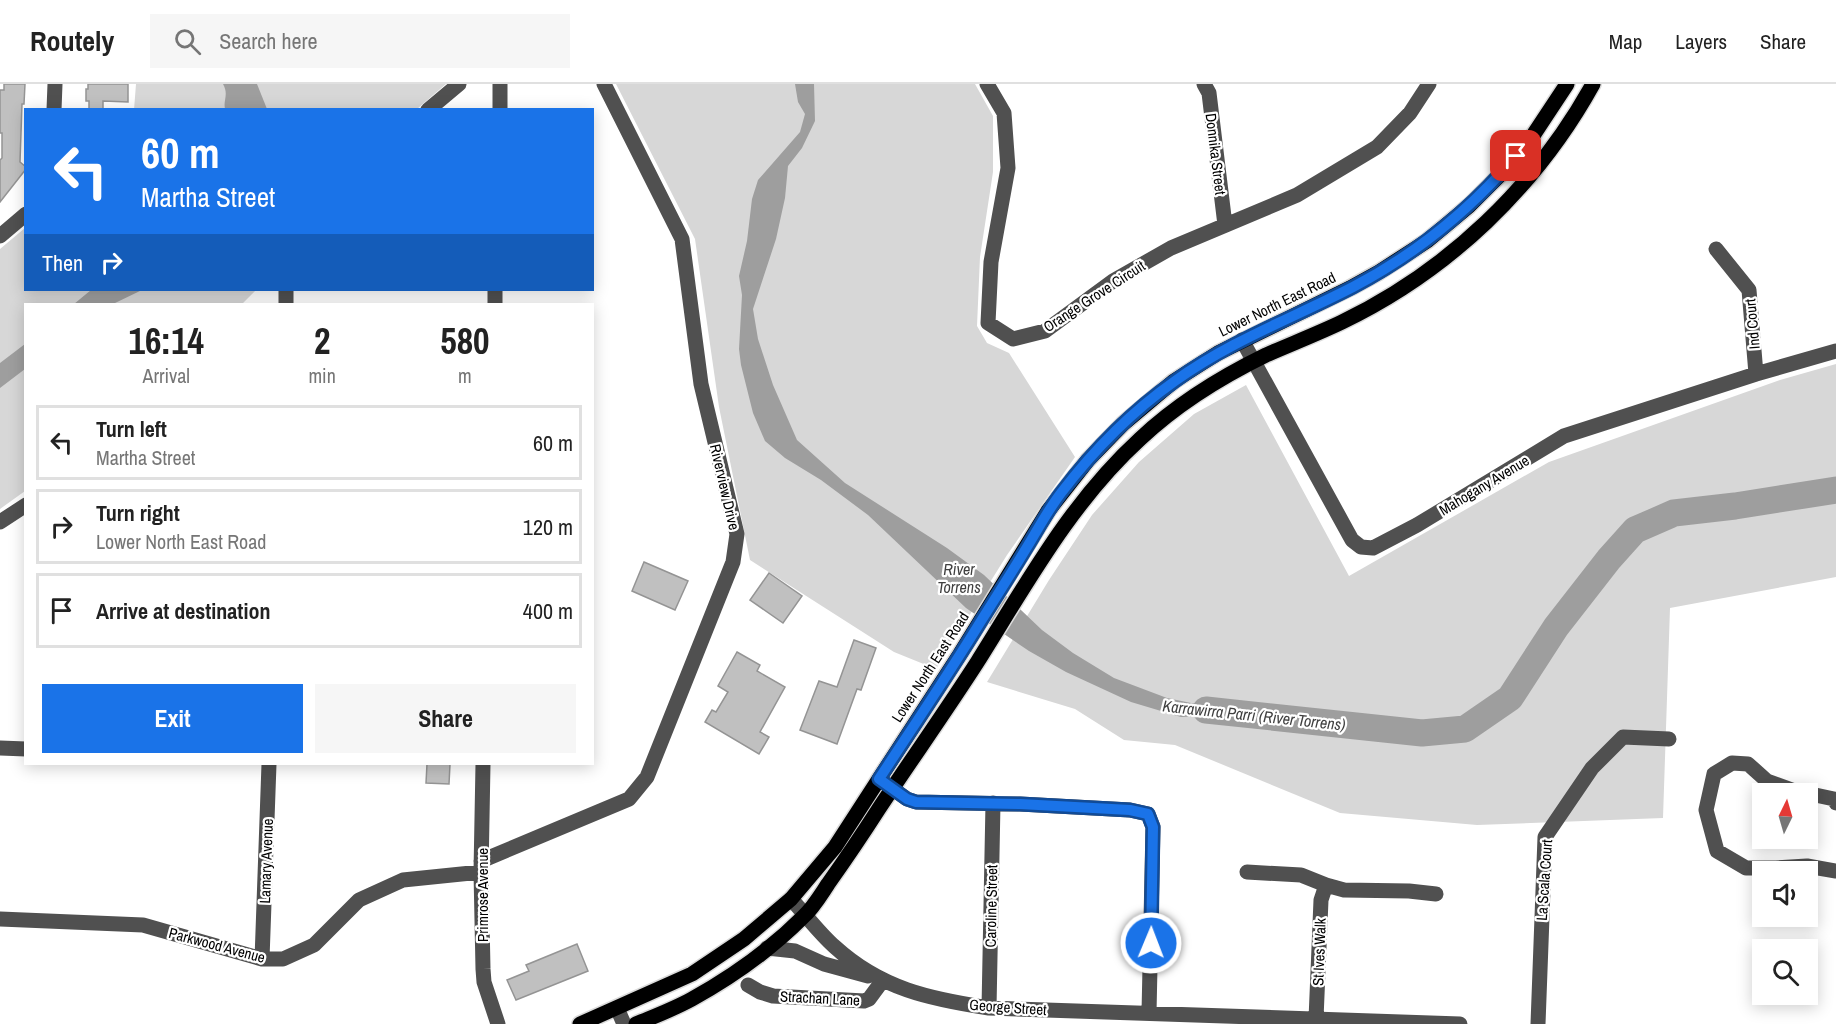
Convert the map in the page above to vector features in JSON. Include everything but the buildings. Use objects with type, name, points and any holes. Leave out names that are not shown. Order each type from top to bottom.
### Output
[{"type":"main road","name":"Lower North East Road","points":[[580,1024],[706,966],[744,939],[791,899],[835,847],[1060,494],[1088,460],[1123,424],[1174,381],[1218,353],[1379,272],[1427,241],[1486,189],[1516,156],[1540,125],[1566,84]]},
{"type":"main road","points":[[636,1024],[682,1004],[715,986],[767,948],[806,915],[984,650],[1067,520],[1121,456],[1192,398],[1227,375],[1340,324],[1372,307],[1419,278],[1459,247],[1504,205],[1534,172],[1560,138],[1593,84]]},
{"type":"street","points":[[54,108],[55,84]]},
{"type":"street","points":[[430,108],[459,84]]},
{"type":"street","points":[[500,84],[500,108]]},
{"type":"street","name":"Riverview Drive","points":[[481,866],[629,799],[647,777],[733,562],[737,534],[701,384],[682,239],[604,84]]},
{"type":"street","name":"Orange Grove Circuit","points":[[987,84],[1004,113],[1008,168],[992,262],[988,323],[1013,339],[1045,331],[1113,281],[1171,248],[1297,195],[1377,147],[1410,113],[1429,84]]},
{"type":"street","name":"Donnika Street","points":[[1204,84],[1209,93],[1225,225]]},
{"type":"street","points":[[0,236],[24,216]]},
{"type":"street","name":"Ind Court","points":[[1716,249],[1749,290],[1756,374]]},
{"type":"street","name":"Mahogany Avenue","points":[[1242,340],[1352,540],[1361,547],[1373,548],[1417,525],[1564,436],[1756,374],[1836,351]]},
{"type":"street","points":[[0,522],[24,506]]},
{"type":"street","name":"La Scala Court","points":[[1538,1024],[1545,837],[1592,768],[1623,737],[1669,739]]},
{"type":"street","points":[[0,748],[24,749]]},
{"type":"street","points":[[1835,801],[1767,781],[1748,764],[1732,763],[1714,774],[1707,810],[1717,851],[1746,868],[1807,866],[1836,871]]},
{"type":"street","name":"Lamary Avenue","points":[[262,959],[269,765]]},
{"type":"street","name":"Primrose Avenue","points":[[483,765],[481,866],[483,969],[484,982],[498,1024]]},
{"type":"street","points":[[879,779],[907,799],[916,802],[1130,810],[1148,814],[1153,827],[1149,1013]]},
{"type":"street","name":"Caroline Street","points":[[989,1008],[993,804]]},
{"type":"street","name":"Parkwood Avenue","points":[[0,919],[143,925],[262,959],[283,959],[314,945],[359,900],[403,880],[481,866]]},
{"type":"street","points":[[1247,872],[1301,874],[1344,890],[1409,891],[1436,894]]},
{"type":"street","name":"St Ives Walk","points":[[1316,1019],[1321,900],[1326,885]]},
{"type":"street","name":"George Street","points":[[791,899],[834,946],[850,959],[883,980],[928,997],[989,1008],[1460,1024]]},
{"type":"street","name":"George Street","points":[[767,948],[795,951],[824,964],[883,980]]},
{"type":"street","name":"Strachan Lane","points":[[748,986],[773,996],[864,1001],[869,999],[883,980]]},
{"type":"street","points":[[617,1008],[624,1024]]},
{"type":"shaded area","points":[[136,84],[446,84],[418,108],[134,108]]},
{"type":"shaded area","points":[[616,84],[975,84],[993,116],[993,172],[980,257],[977,326],[987,343],[1009,353],[1075,457],[1007,555],[936,669],[894,652],[750,560],[719,407],[695,239]]},
{"type":"shaded area","points":[[24,229],[24,291],[255,291],[243,303],[24,303],[24,492],[0,509],[0,249]]},
{"type":"shaded area","points":[[1836,364],[1836,577],[1670,608],[1663,818],[1477,825],[1340,813],[1175,745],[1124,740],[1075,709],[987,682],[1049,580],[1092,515],[1139,462],[1194,414],[1246,385],[1349,576],[1549,462],[1780,380]]},
{"type":"water","points":[[223,84],[257,84],[267,108],[225,108],[226,91]]},
{"type":"water","name":"River Torrens","points":[[795,84],[814,84],[815,121],[802,148],[788,166],[785,198],[776,239],[753,309],[758,339],[773,385],[797,440],[845,483],[947,548],[984,575],[1042,630],[1073,653],[1114,678],[1167,698],[1244,714],[1181,717],[1131,702],[1066,672],[1029,651],[966,608],[868,515],[821,480],[785,458],[765,441],[753,413],[741,365],[739,349],[742,295],[739,276],[747,241],[752,199],[758,180],[800,132],[805,114],[798,102]]},
{"type":"water","points":[[90,291],[140,291],[115,303],[75,303]]},
{"type":"water","points":[[24,345],[24,370],[0,388],[0,363]]},
{"type":"waterway","name":"Karrawirra Parri (River Torrens)","points":[[1206,710],[1422,733],[1465,729],[1510,698],[1556,627],[1609,559],[1635,530],[1674,513],[1836,490]]},
{"type":"route","points":[[1151,943],[1153,827],[1148,814],[1130,810],[1020,804],[916,802],[907,799],[879,779],[969,640],[1048,511],[1100,447],[1134,413],[1174,381],[1218,353],[1350,288],[1402,258],[1450,223],[1502,173],[1516,156]]}]
